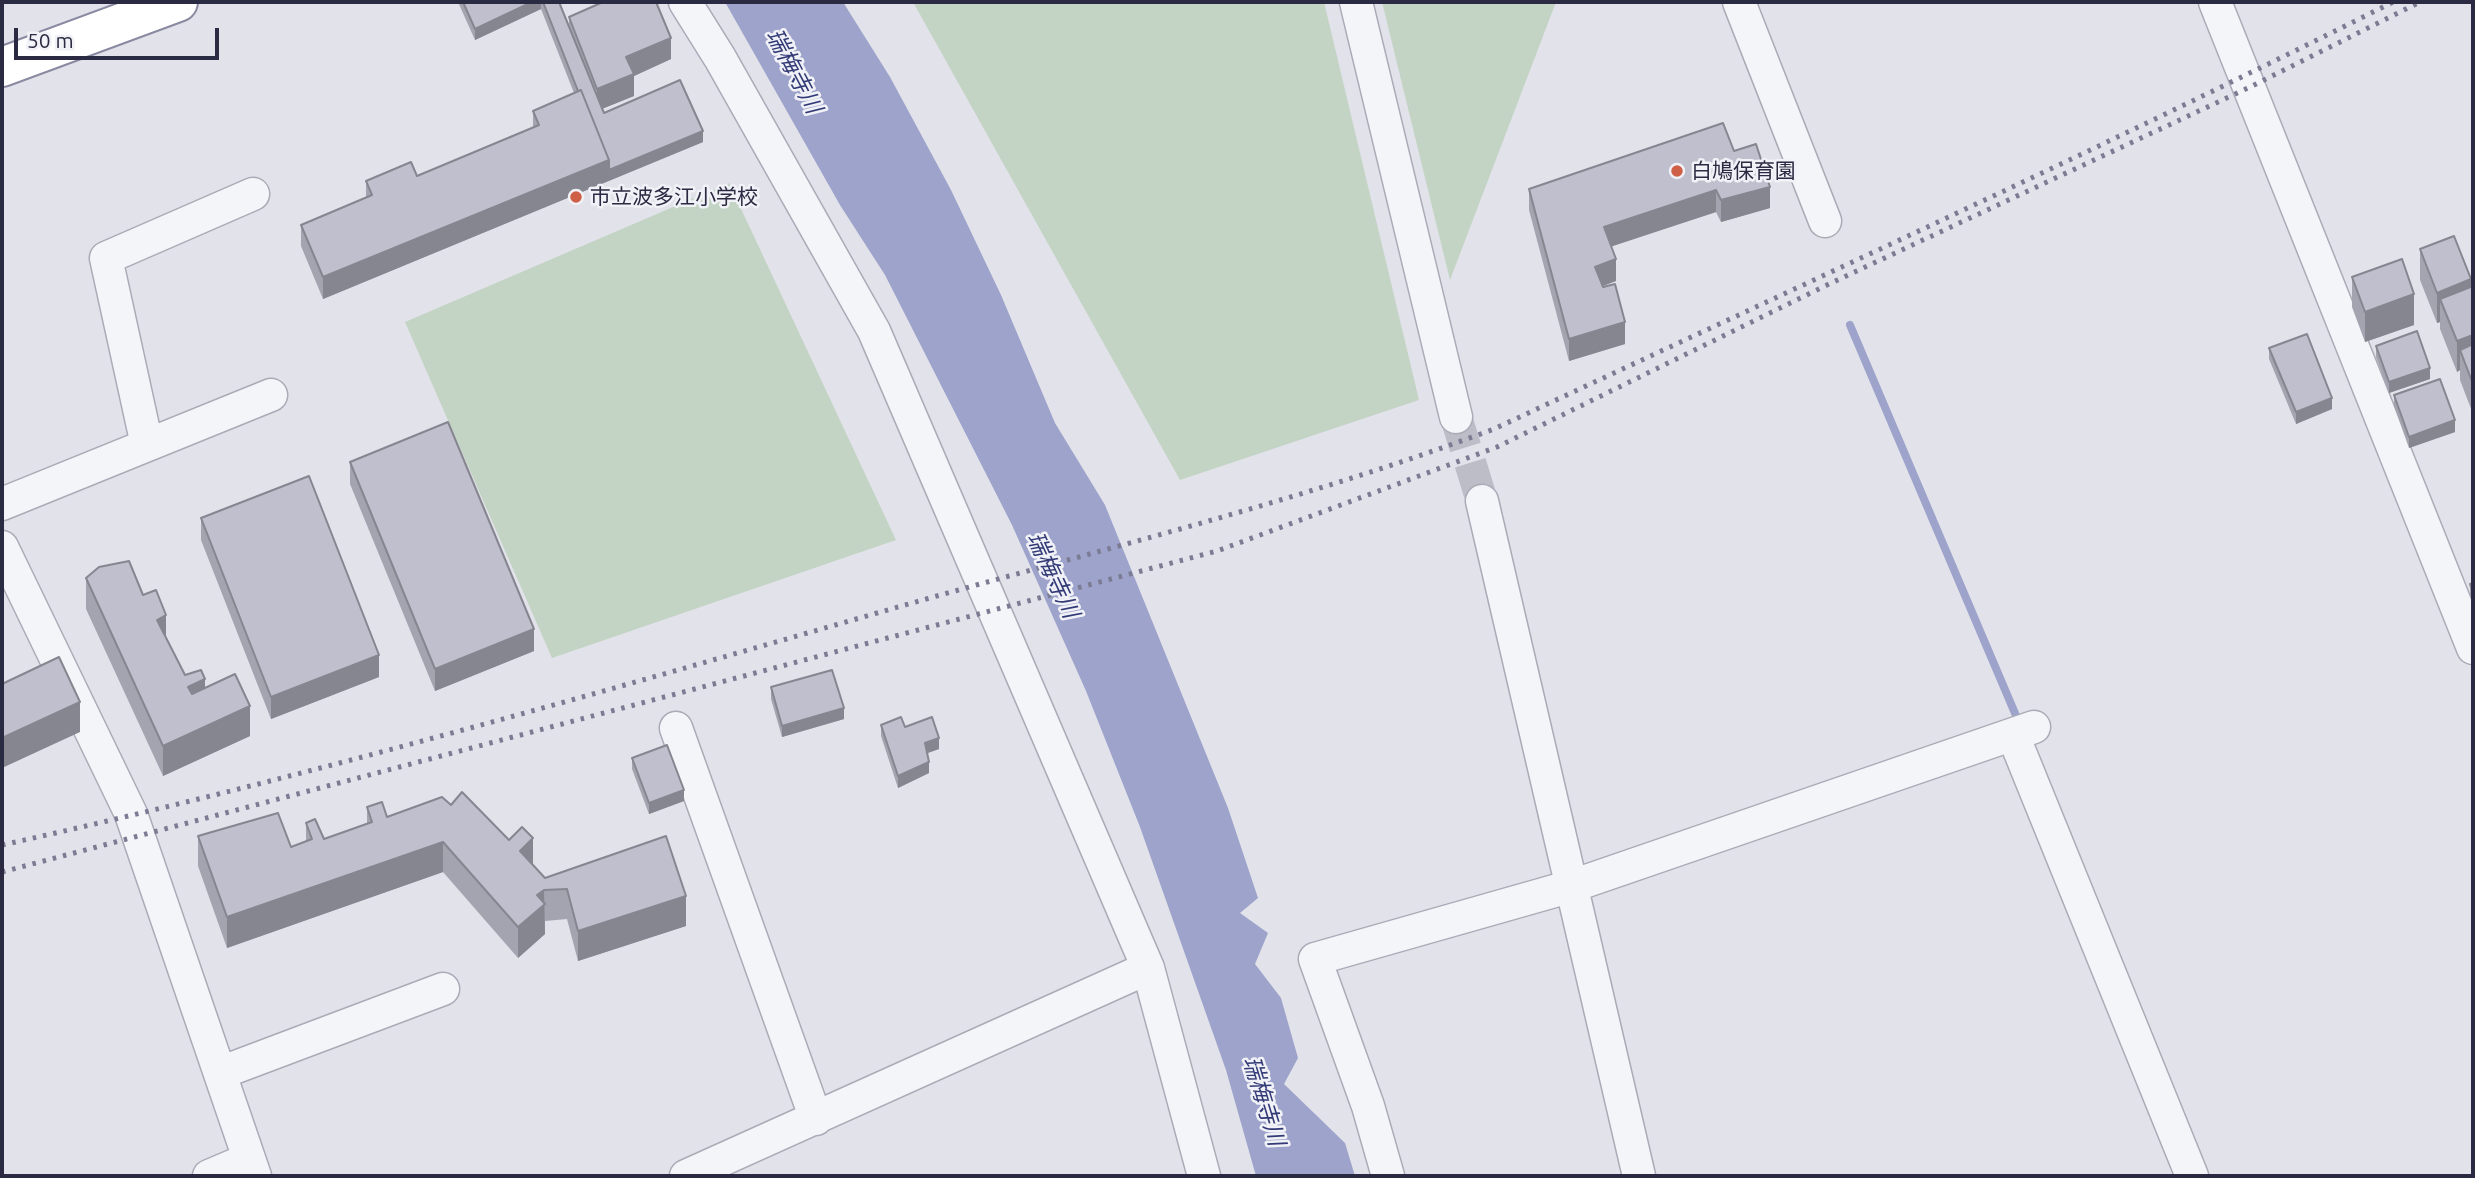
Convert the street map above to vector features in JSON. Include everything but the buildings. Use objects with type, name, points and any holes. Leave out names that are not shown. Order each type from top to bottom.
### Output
[{"type":"highway","points":[[2,67],[178,2]]},
{"type":"street","points":[[685,2],[720,58],[874,331],[1148,968],[1204,1176]]},
{"type":"street","points":[[1356,2],[1456,417]]},
{"type":"street","points":[[1739,2],[1825,221]]},
{"type":"street","points":[[2215,2],[2461,583],[2473,648]]},
{"type":"street","points":[[147,445],[106,258],[253,194]]},
{"type":"street","points":[[2,504],[271,395]]},
{"type":"street","points":[[1482,500],[1639,1176]]},
{"type":"street","points":[[2,547],[125,799],[252,1168],[209,1176]]},
{"type":"street","points":[[676,728],[816,1119]]},
{"type":"street","points":[[1388,1176],[1368,1106],[1315,959],[1572,886],[2024,731],[2192,1176]]},
{"type":"street","points":[[703,1173],[1148,968]]},
{"type":"street","points":[[220,1073],[443,989]]},
{"type":"green space","points":[[913,2],[1324,2],[1419,400],[1180,480]]},
{"type":"green space","points":[[1382,2],[1556,2],[1450,280]]},
{"type":"green space","points":[[729,183],[896,540],[552,658],[405,322]]},
{"type":"water","name":"瑞梅寺川","points":[[725,2],[843,2],[890,77],[951,190],[1001,295],[1055,423],[1105,505],[1228,808],[1258,898],[1240,913],[1268,933],[1255,964],[1281,998],[1298,1058],[1284,1084],[1345,1143],[1355,1176],[1256,1176],[1226,1070],[1140,827],[1086,691],[1012,525],[885,275],[840,205]]},
{"type":"waterway","points":[[1850,325],[2020,725]]},
{"type":"tunnel","points":[[1456,417],[1482,501]]},
{"type":"railway","points":[[2,845],[229,791],[455,732],[1275,502],[1422,455],[1494,429],[1833,271],[2170,112],[2393,2]]},
{"type":"railway","points":[[2,872],[1217,551],[1497,447],[1829,284],[2248,88],[2420,2]]},
{"type":"place","name":"白鳩保育園","points":[[1677,171]]},
{"type":"place","name":"市立波多江小学校","points":[[576,197]]}]
